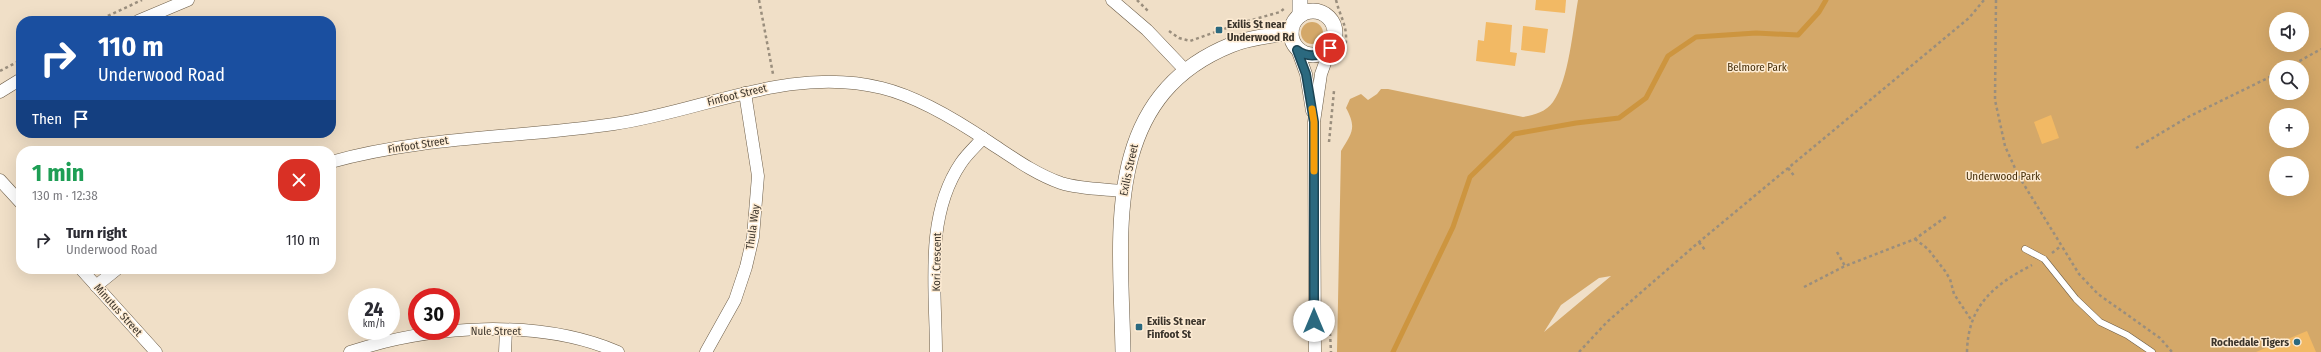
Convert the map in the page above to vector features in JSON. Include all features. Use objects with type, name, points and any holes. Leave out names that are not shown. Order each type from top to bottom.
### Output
[{"type":"street","points":[[150,16],[188,0]]},
{"type":"street","points":[[1112,0],[1147,30],[1186,71]]},
{"type":"street","points":[[1324,0],[1327,16]]},
{"type":"street","points":[[1314,122],[1306,74],[1293,43],[1291,32],[1296,7],[1319,12],[1327,16],[1332,22],[1335,31],[1337,50],[1321,74],[1314,122],[1315,352]]},
{"type":"street","name":"Exilis Street","points":[[1123,352],[1123,191],[1131,154],[1146,118],[1167,90],[1186,71],[1209,55],[1245,40],[1291,32]]},
{"type":"street","points":[[1297,50],[1308,55],[1315,56],[1337,50]]},
{"type":"street","name":"Finfoot Street","points":[[336,161],[426,142],[615,124],[664,114],[775,86],[807,81],[850,82],[884,88],[948,116],[1023,165],[1061,183],[1123,191]]},
{"type":"street","points":[[0,92],[16,82]]},
{"type":"street","name":"Thula Way","points":[[706,352],[735,300],[746,267],[753,237],[758,176],[746,93]]},
{"type":"street","name":"Kori Crescent","points":[[936,352],[936,236],[942,208],[960,164],[983,138]]},
{"type":"street","points":[[0,180],[16,198]]},
{"type":"street","name":"Minutus Street","points":[[85,274],[156,352]]},
{"type":"street","points":[[96,286],[111,274]]},
{"type":"street","points":[[505,352],[506,330]]},
{"type":"street","name":"Nule Street","points":[[350,352],[374,344],[410,336],[453,331],[506,330],[550,333],[600,344],[618,352]]},
{"type":"lane","points":[[2025,248],[2044,259],[2076,299],[2100,322],[2127,335],[2152,352]]},
{"type":"path","points":[[108,16],[142,0]]},
{"type":"path","points":[[760,0],[775,86]]},
{"type":"path","points":[[1137,0],[1154,16]]},
{"type":"path","points":[[1336,0],[1345,23],[1347,38],[1337,50]]},
{"type":"path","points":[[1578,352],[1607,322],[1699,242],[1969,18],[1984,0]]},
{"type":"path","points":[[1996,0],[1996,100],[2005,146],[2018,175],[2079,274],[2098,294],[2160,338],[2172,352]]},
{"type":"path","points":[[1165,26],[1179,38],[1190,41],[1241,23],[1296,7]]},
{"type":"path","points":[[2303,60],[2321,50]]},
{"type":"path","points":[[0,71],[16,63]]},
{"type":"path","points":[[2136,148],[2188,117],[2269,77]]},
{"type":"path","points":[[1329,144],[1334,87]]},
{"type":"path","points":[[1788,168],[1795,177]]},
{"type":"path","points":[[1804,287],[1845,266],[1915,239],[1947,216]]},
{"type":"path","points":[[1915,239],[1928,249],[1945,271],[1950,279],[1954,294],[1972,321]]},
{"type":"path","points":[[1699,242],[1705,250]]},
{"type":"path","points":[[1967,352],[1972,321],[1988,293],[2009,277],[2044,259],[2061,246]]},
{"type":"path","points":[[1837,252],[1845,266]]},
{"type":"path","points":[[1330,329],[1331,352]]},
{"type":"green space","name":"Underwood Park","points":[[1578,0],[2321,0],[2321,352],[1337,352],[1341,151],[1352,130],[1351,121],[1346,108],[1350,99],[1361,94],[1368,100],[1377,94],[1381,89],[1388,89],[1523,117],[1540,112],[1553,102],[1563,81],[1570,53]],"holes":[[[1611,276],[1544,332],[1561,305],[1599,278]]]},
{"type":"green space","points":[[1308,22],[1316,22],[1323,29],[1323,37],[1316,44],[1308,44],[1301,37],[1301,29]]},
{"type":"building","points":[[1536,0],[1566,0],[1565,13],[1535,10]]},
{"type":"building","points":[[1486,22],[1512,25],[1510,52],[1517,53],[1515,66],[1476,61],[1478,40],[1484,41]]},
{"type":"building","points":[[1523,26],[1548,29],[1545,53],[1521,50]]},
{"type":"building","points":[[2051,115],[2059,138],[2042,144],[2034,122]]},
{"type":"building","name":"Rochedale Tigers","points":[[2307,331],[2316,352],[2256,352]]},
{"type":"waterway","points":[[1393,352],[1453,227],[1470,177],[1514,134],[1576,123],[1619,118],[1646,98],[1668,56],[1696,37],[1756,33],[1798,35],[1819,12],[1826,0]]},
{"type":"slow traffic","points":[[1312,109],[1314,122],[1314,171]]},
{"type":"place","name":"Exilis St near Underwood Rd","points":[[1219,30]]},
{"type":"place","name":"Exilis St near Finfoot St","points":[[1139,327]]},
{"type":"place","name":"Rochedale Tigers","points":[[2297,342]]},
{"type":"route","points":[[1314,321],[1314,122],[1306,74],[1297,50],[1308,55],[1315,56],[1324,53],[1330,48]]},
{"type":"park label","name":"Belmore Park","points":[[1757,67]]}]
